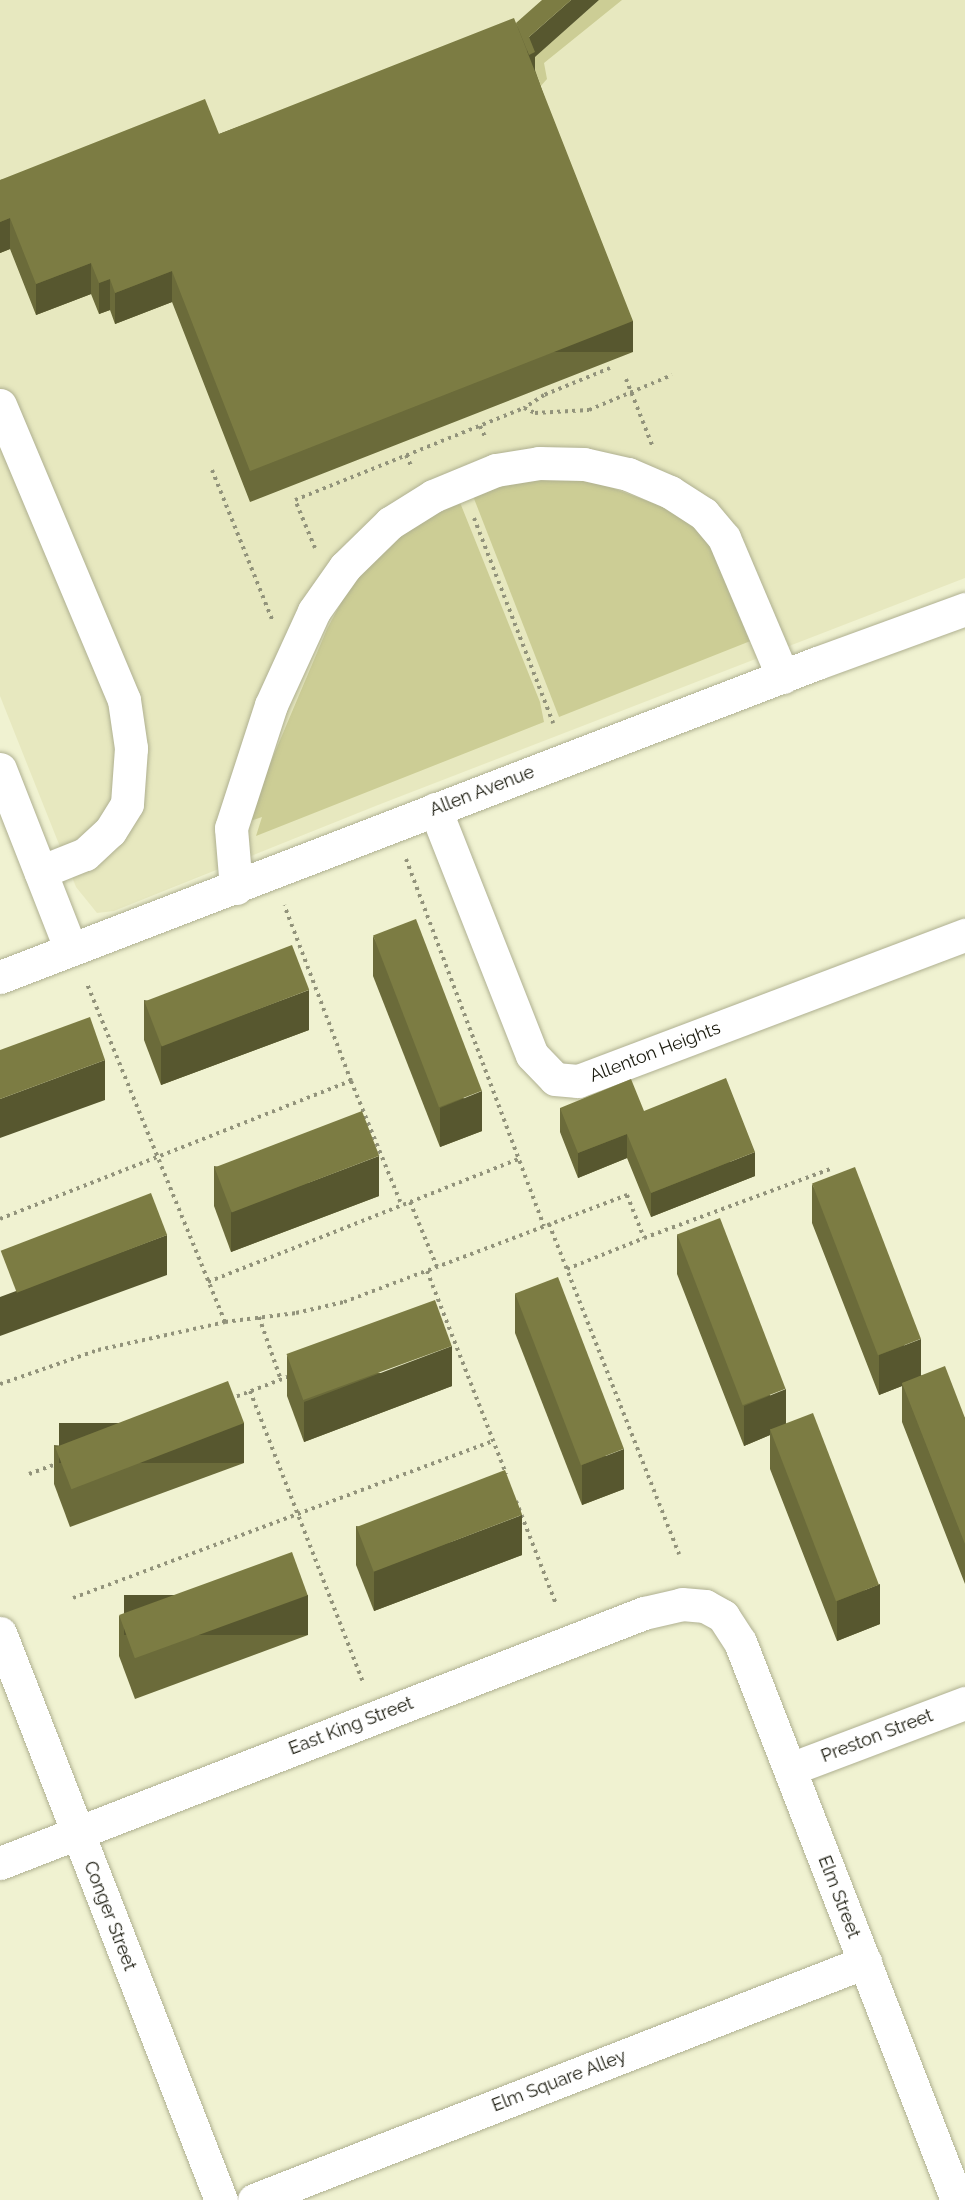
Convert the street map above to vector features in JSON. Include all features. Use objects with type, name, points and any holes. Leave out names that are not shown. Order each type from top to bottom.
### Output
[{"type":"street","points":[[0,405],[124,700],[131,748],[127,804],[111,831],[84,854],[40,872]]},
{"type":"street","points":[[236,888],[231,828],[234,817],[271,705],[314,611],[345,567],[390,523],[433,496],[496,470],[539,463],[584,465],[628,474],[660,488],[704,514],[724,538],[783,677]]},
{"type":"street","name":"Allen Avenue","points":[[0,977],[236,888],[435,809],[965,609]]},
{"type":"street","points":[[0,769],[71,950]]},
{"type":"street","name":"Allenton Heights","points":[[435,809],[532,1055],[555,1079],[578,1081],[965,934]]},
{"type":"street","name":"East King Street","points":[[0,1863],[644,1613],[682,1604],[705,1606]]},
{"type":"street","name":"Elm Street","points":[[705,1606],[723,1616],[740,1642],[957,2200]]},
{"type":"street","name":"Conger Street","points":[[0,1633],[220,2200]]},
{"type":"street","name":"Preston Street","points":[[790,1769],[965,1703]]},
{"type":"street","name":"Elm Square Alley","points":[[254,2200],[865,1962]]},
{"type":"path","points":[[336,580],[322,565],[295,500],[524,408],[544,395],[610,368]]},
{"type":"path","points":[[524,408],[535,412],[589,410],[672,375]]},
{"type":"path","points":[[626,379],[660,467],[660,488]]},
{"type":"path","points":[[212,470],[274,623]]},
{"type":"path","points":[[460,484],[553,723]]},
{"type":"path","points":[[405,857],[519,1159],[567,1269],[679,1554]]},
{"type":"path","points":[[284,905],[351,1081],[402,1206]]},
{"type":"path","points":[[86,982],[225,1322]]},
{"type":"path","points":[[0,1219],[351,1081]]},
{"type":"path","points":[[208,1282],[519,1159]]},
{"type":"path","points":[[567,1269],[831,1169]]},
{"type":"path","points":[[0,1384],[98,1350],[225,1322],[344,1302],[627,1195],[644,1238]]},
{"type":"path","points":[[410,1202],[437,1267]]},
{"type":"path","points":[[427,1271],[510,1485]]},
{"type":"path","points":[[259,1317],[281,1380]]},
{"type":"path","points":[[434,1322],[445,1318]]},
{"type":"path","points":[[228,1400],[292,1376]]},
{"type":"path","points":[[250,1391],[363,1682]]},
{"type":"path","points":[[73,1598],[493,1441]]},
{"type":"path","points":[[29,1474],[62,1462]]},
{"type":"path","points":[[514,1495],[556,1604]]},
{"type":"shaded area","points":[[0,0],[965,0],[965,578],[378,805],[114,911],[97,913],[76,887],[0,696]]},
{"type":"shaded area","points":[[599,0],[622,0],[544,63],[547,79],[539,88],[529,62]]},
{"type":"shaded area","points":[[537,477],[583,477],[666,508],[698,527],[714,551],[753,640],[559,717],[473,496],[499,485]]},
{"type":"shaded area","points":[[459,500],[540,702],[544,722],[256,836],[262,817],[245,823],[327,629],[352,582],[382,548],[420,520]]},
{"type":"building","points":[[542,0],[571,0],[529,37],[535,52],[529,55],[516,23]]},
{"type":"building","points":[[514,18],[633,321],[250,471],[172,271],[115,293],[110,279],[99,283],[91,263],[36,284],[10,218],[0,222],[0,180],[205,99],[219,134]]},
{"type":"building","points":[[416,919],[482,1091],[439,1107],[373,935]]},
{"type":"building","points":[[292,945],[309,990],[162,1046],[144,1002]]},
{"type":"building","points":[[90,1017],[105,1060],[0,1099],[0,1050]]},
{"type":"building","points":[[726,1078],[755,1152],[651,1193],[627,1134],[578,1153],[560,1108],[631,1079],[644,1111]]},
{"type":"building","points":[[362,1111],[379,1156],[232,1212],[214,1168]]},
{"type":"building","points":[[855,1167],[921,1339],[878,1355],[812,1183]]},
{"type":"building","points":[[151,1193],[167,1235],[17,1293],[1,1251]]},
{"type":"building","points":[[720,1218],[786,1389],[743,1405],[677,1234]]},
{"type":"building","points":[[558,1277],[624,1449],[581,1465],[515,1293]]},
{"type":"building","points":[[435,1300],[452,1346],[303,1400],[287,1354]]},
{"type":"building","points":[[945,1366],[965,1418],[965,1544],[902,1383]]},
{"type":"building","points":[[228,1381],[244,1423],[71,1489],[55,1447]]},
{"type":"building","points":[[813,1413],[879,1585],[836,1601],[770,1429]]},
{"type":"building","points":[[505,1470],[522,1515],[374,1572],[357,1527]]},
{"type":"building","points":[[292,1552],[308,1595],[135,1658],[119,1615]]}]
